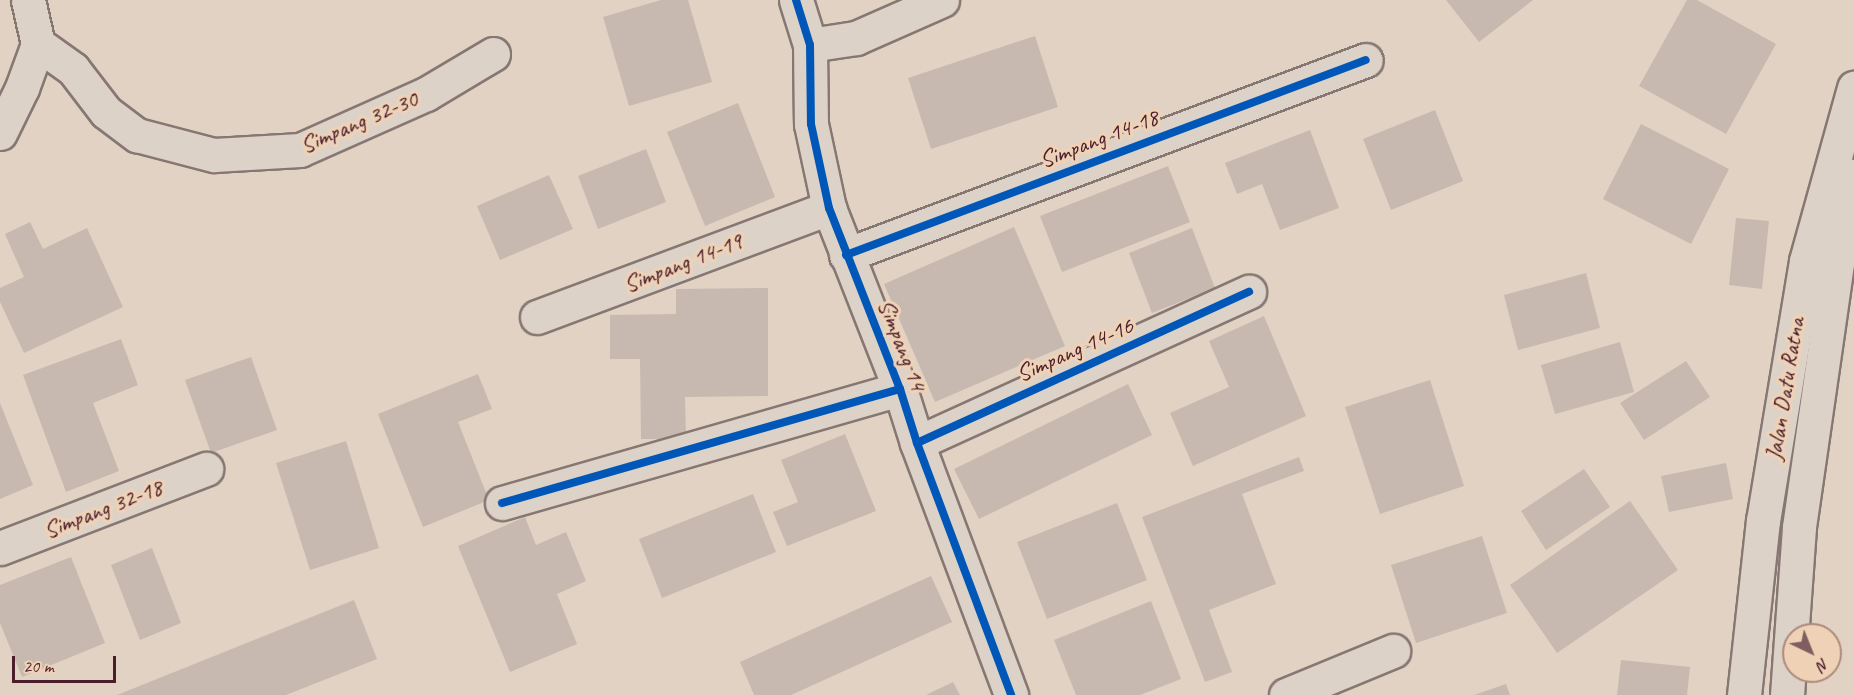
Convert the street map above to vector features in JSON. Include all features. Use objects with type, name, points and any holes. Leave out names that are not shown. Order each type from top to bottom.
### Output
[{"type":"street","points":[[0,133],[22,88],[38,44],[28,0]]},
{"type":"street","name":"Simpang 14","points":[[796,0],[810,45],[811,124],[829,208],[900,389],[917,443],[1011,695]]},
{"type":"street","points":[[810,45],[856,38],[942,0]]},
{"type":"street","name":"Simpang 32-30","points":[[38,44],[73,69],[106,112],[137,135],[214,154],[300,150],[426,94],[493,54]]},
{"type":"street","name":"Simpang 14-18","points":[[846,255],[1366,60]]},
{"type":"street","name":"Jalan Datu Ratna","points":[[1744,695],[1763,521],[1806,261],[1854,88]]},
{"type":"street","name":"Jalan Datu Ratna","points":[[1787,695],[1799,527],[1837,263],[1854,101]]},
{"type":"street","name":"Simpang 14-19","points":[[537,317],[829,208]]},
{"type":"street","name":"Simpang 14-16","points":[[917,443],[1249,292]]},
{"type":"street","points":[[502,503],[900,389]]},
{"type":"street","name":"Simpang 32-18","points":[[0,548],[206,469]]},
{"type":"street","points":[[1286,695],[1393,651]]},
{"type":"building","points":[[661,0],[688,0],[712,82],[629,106],[603,17]]},
{"type":"building","points":[[1446,0],[1533,0],[1479,42]]},
{"type":"building","points":[[1687,0],[1697,0],[1776,44],[1726,134],[1639,86]]},
{"type":"building","points":[[1035,36],[1058,107],[931,149],[908,78]]},
{"type":"building","points":[[738,103],[775,197],[705,226],[667,132]]},
{"type":"building","points":[[1435,110],[1463,181],[1391,210],[1363,139]]},
{"type":"building","points":[[1641,124],[1729,169],[1691,244],[1603,199]]},
{"type":"building","points":[[1310,130],[1339,208],[1280,230],[1262,184],[1237,194],[1225,163]]},
{"type":"building","points":[[646,149],[666,202],[598,229],[578,176]]},
{"type":"building","points":[[1168,166],[1190,222],[1062,272],[1040,216]]},
{"type":"building","points":[[549,175],[573,229],[500,260],[477,206]]},
{"type":"building","points":[[1736,218],[1769,221],[1762,289],[1729,285]]},
{"type":"building","points":[[30,222],[43,249],[87,228],[123,307],[24,353],[0,302],[0,288],[24,277],[5,234]]},
{"type":"building","points":[[1014,227],[1065,346],[935,402],[884,284]]},
{"type":"building","points":[[1192,228],[1215,288],[1152,313],[1129,253]]},
{"type":"building","points":[[1586,273],[1600,328],[1518,350],[1504,295]]},
{"type":"building","points":[[768,288],[768,396],[685,397],[686,439],[641,439],[640,359],[610,359],[610,315],[676,314],[676,289]]},
{"type":"building","points":[[1264,316],[1306,416],[1193,466],[1170,413],[1229,387],[1209,341]]},
{"type":"building","points":[[121,339],[138,385],[93,403],[119,471],[66,492],[23,375]]},
{"type":"building","points":[[1620,342],[1634,392],[1555,414],[1541,365]]},
{"type":"building","points":[[251,357],[277,430],[211,453],[185,380]]},
{"type":"building","points":[[1686,361],[1710,397],[1644,440],[1620,403]]},
{"type":"building","points":[[478,374],[492,409],[458,422],[489,500],[423,527],[378,414]]},
{"type":"building","points":[[1430,380],[1464,486],[1380,514],[1345,407]]},
{"type":"building","points":[[1128,384],[1152,435],[979,519],[954,469]]},
{"type":"building","points":[[0,403],[33,485],[0,499]]},
{"type":"building","points":[[845,434],[876,511],[787,546],[773,512],[798,502],[781,460]]},
{"type":"building","points":[[346,441],[379,548],[310,570],[276,463]]},
{"type":"building","points":[[1299,457],[1304,471],[1242,494],[1276,584],[1209,610],[1232,672],[1205,682],[1142,517]]},
{"type":"building","points":[[1726,463],[1733,499],[1669,512],[1661,476]]},
{"type":"building","points":[[1584,469],[1610,507],[1546,550],[1521,511]]},
{"type":"building","points":[[753,494],[776,552],[662,598],[639,539]]},
{"type":"building","points":[[1630,501],[1678,570],[1557,653],[1510,585]]},
{"type":"building","points":[[1117,503],[1147,580],[1047,619],[1017,542]]},
{"type":"building","points":[[525,517],[536,545],[566,532],[586,581],[557,594],[577,644],[510,672],[458,546]]},
{"type":"building","points":[[1482,536],[1507,613],[1416,643],[1391,565]]},
{"type":"building","points":[[152,548],[181,623],[140,640],[111,565]]},
{"type":"building","points":[[71,557],[105,643],[22,677],[0,623],[0,585]]},
{"type":"building","points":[[931,576],[952,622],[791,695],[754,695],[740,662]]},
{"type":"building","points":[[354,600],[377,659],[286,695],[117,695]]},
{"type":"building","points":[[1151,601],[1181,679],[1140,695],[1076,695],[1054,640]]},
{"type":"building","points":[[1621,660],[1690,667],[1687,695],[1617,695]]},
{"type":"building","points":[[953,682],[960,695],[926,695]]},
{"type":"building","points":[[1506,684],[1510,695],[1474,695]]},
{"type":"cycle path","points":[[796,0],[810,45],[811,124],[829,208],[900,389],[917,443],[1011,695]]},
{"type":"cycle path","points":[[846,255],[1366,60]]},
{"type":"cycle path","points":[[917,443],[1249,292]]},
{"type":"cycle path","points":[[502,503],[900,389]]}]
